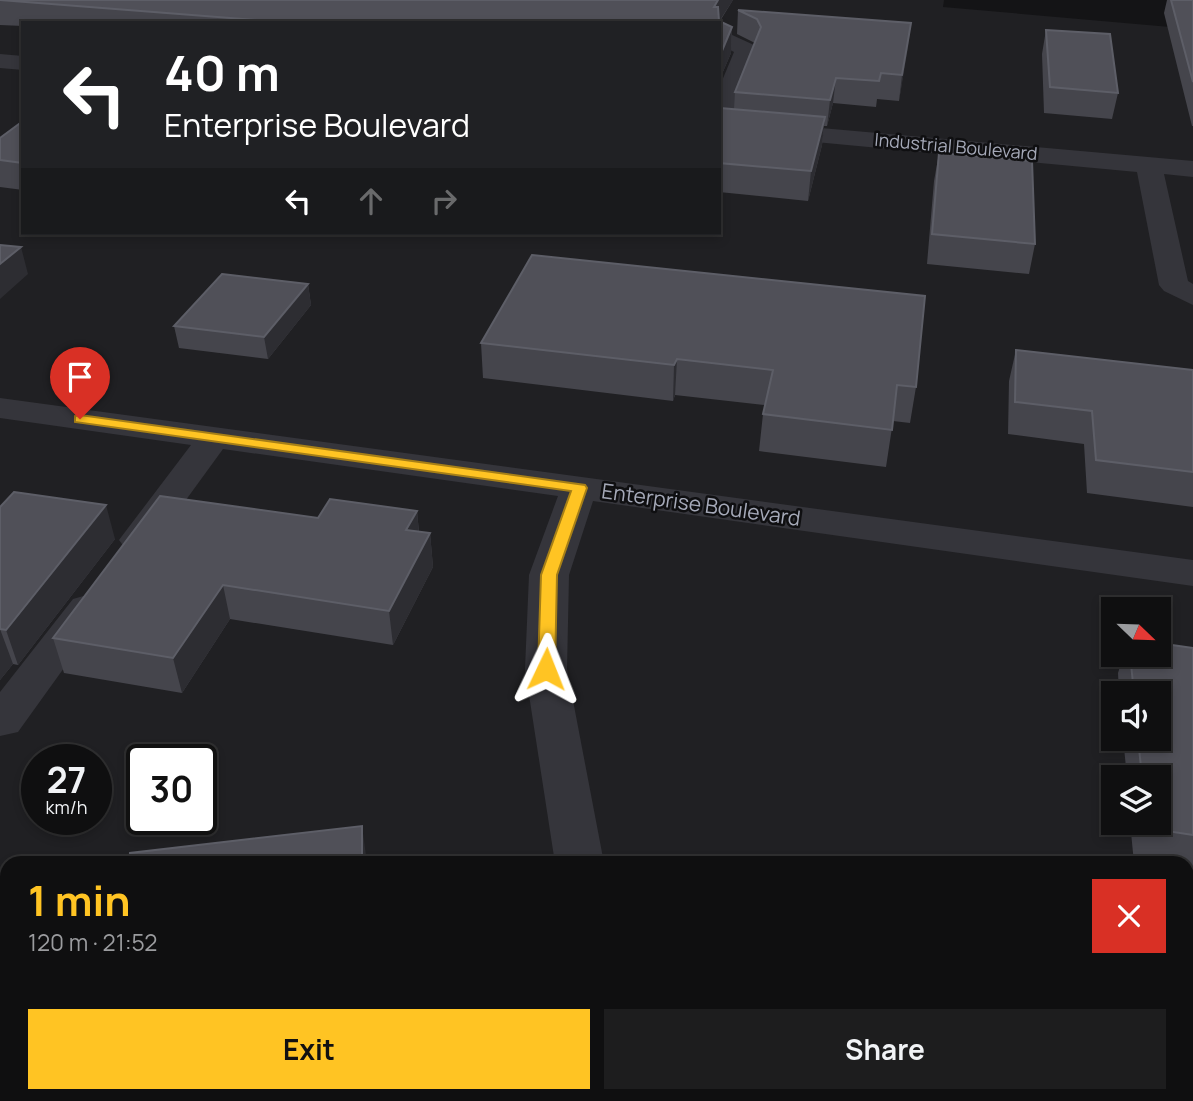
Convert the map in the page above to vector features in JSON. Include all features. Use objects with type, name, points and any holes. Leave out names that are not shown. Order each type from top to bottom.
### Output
[{"type":"street","points":[[721,36],[746,50],[721,113]]},
{"type":"street","points":[[0,61],[21,63]]},
{"type":"street","name":"Industrial Boulevard","points":[[721,126],[1193,169]]},
{"type":"street","points":[[1149,165],[1174,285],[1193,296]]},
{"type":"street","name":"Enterprise Boulevard","points":[[0,408],[1193,573]]},
{"type":"street","points":[[2,721],[214,438]]},
{"type":"street","points":[[579,488],[549,575],[546,669],[579,856]]},
{"type":"shaded area","points":[[0,0],[944,0],[943,7],[1193,29],[1193,856],[0,856]]},
{"type":"building","points":[[0,0],[718,0],[714,7],[718,7],[719,21],[268,21]]},
{"type":"building","points":[[1171,0],[1193,0],[1193,82]]},
{"type":"building","points":[[738,10],[911,23],[902,75],[881,73],[879,81],[836,78],[830,100],[735,92],[761,27],[757,19]]},
{"type":"building","points":[[721,22],[732,27],[721,53]]},
{"type":"building","points":[[1046,30],[1110,34],[1118,93],[1050,87]]},
{"type":"building","points":[[721,108],[825,117],[811,171],[721,163]]},
{"type":"building","points":[[21,122],[21,163],[0,160],[0,138]]},
{"type":"building","points":[[939,153],[1032,161],[1035,244],[932,234]]},
{"type":"building","points":[[0,245],[21,247],[0,264]]},
{"type":"building","points":[[532,255],[925,296],[916,387],[897,385],[892,430],[763,414],[773,370],[677,359],[674,365],[481,343]]},
{"type":"building","points":[[222,274],[308,284],[264,337],[174,326]]},
{"type":"building","points":[[1016,350],[1193,370],[1193,472],[1096,460],[1092,411],[1015,402]]},
{"type":"building","points":[[14,492],[106,505],[6,630],[0,629],[0,507]]},
{"type":"building","points":[[160,496],[318,518],[330,499],[417,511],[406,530],[430,533],[389,611],[223,585],[173,658],[53,638]]},
{"type":"building","points":[[1171,645],[1193,648],[1193,835],[1171,832],[1171,765],[1141,765],[1139,751],[1171,751],[1171,681],[1133,681],[1131,667],[1171,667]]},
{"type":"building","points":[[362,826],[362,856],[130,856],[130,853]]},
{"type":"route","points":[[80,419],[579,488],[549,575],[546,669]]}]
